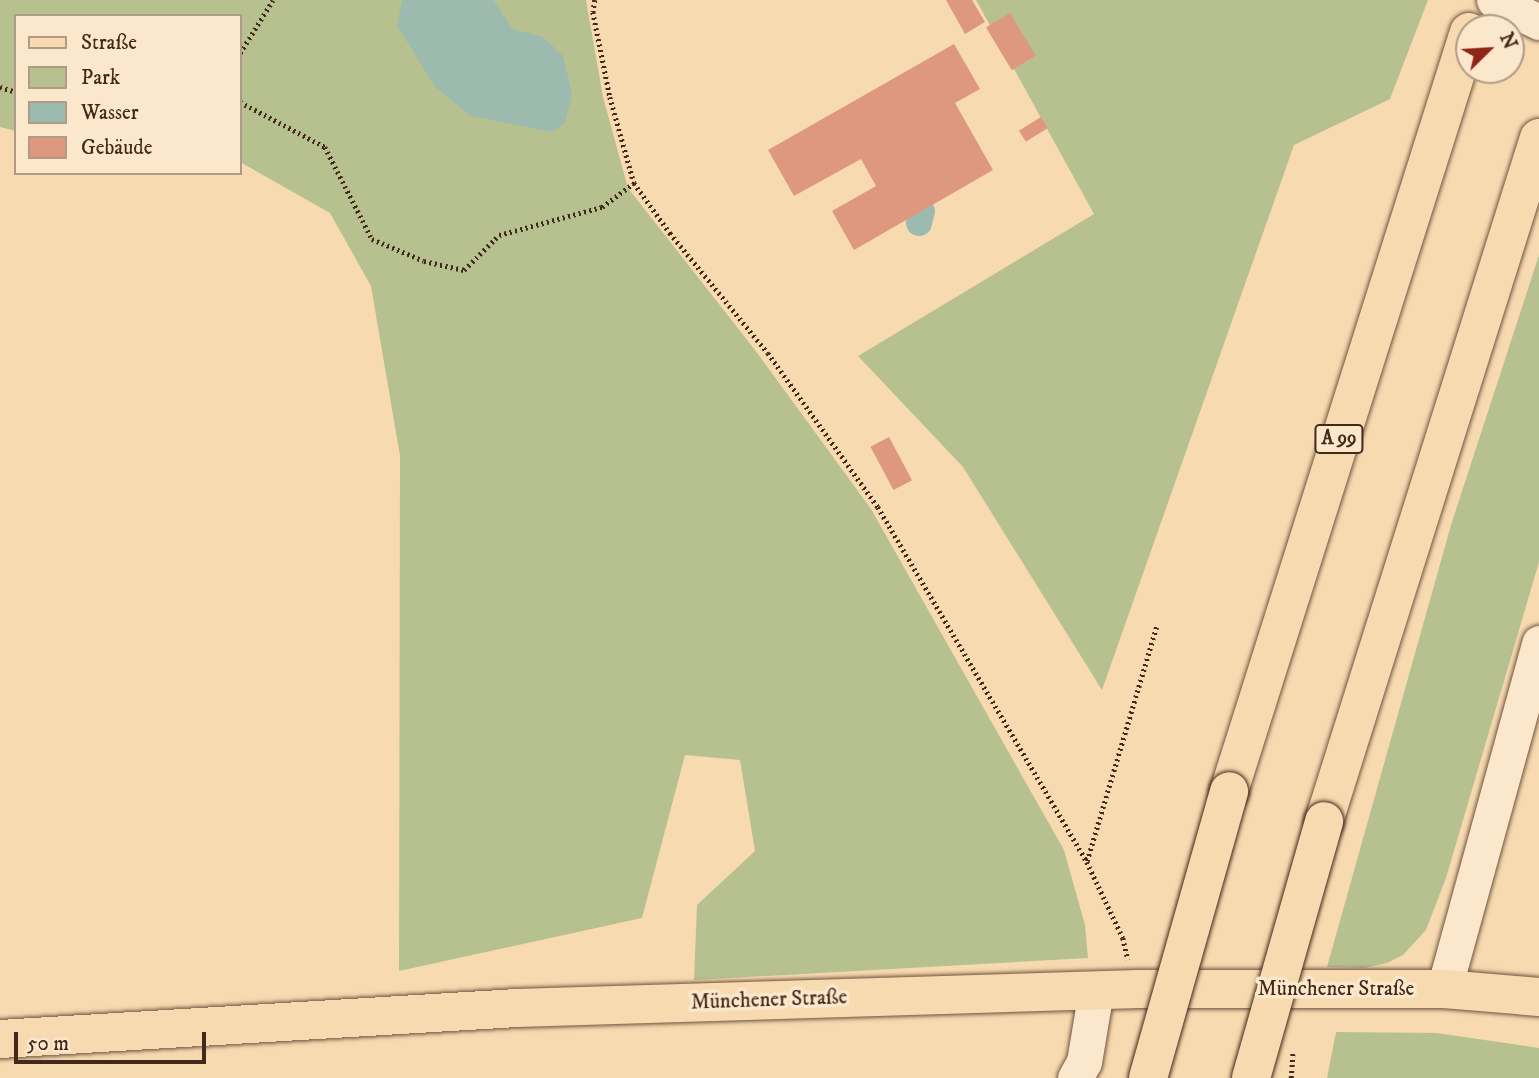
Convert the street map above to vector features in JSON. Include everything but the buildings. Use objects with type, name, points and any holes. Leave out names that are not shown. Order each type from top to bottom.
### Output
[{"type":"main road","name":"A 99","points":[[1148,1078],[1229,791],[1455,71]]},
{"type":"main road","points":[[1251,1078],[1324,821],[1539,138]]},
{"type":"main road","name":"Münchener Straße","points":[[0,1039],[384,1014],[1113,990],[1444,989],[1539,997]]},
{"type":"lane","points":[[1494,0],[1539,22]]},
{"type":"lane","points":[[1444,989],[1539,643]]},
{"type":"lane","points":[[1075,1078],[1113,990]]},
{"type":"path","points":[[242,51],[251,41],[273,0]]},
{"type":"path","points":[[595,0],[593,12],[610,97],[634,183],[670,233],[768,353],[878,507],[1087,862],[1123,938],[1131,968],[1113,990]]},
{"type":"path","points":[[242,103],[325,147],[372,239],[424,261],[464,270],[499,235],[602,207],[634,183]]},
{"type":"path","points":[[1087,862],[1157,624]]},
{"type":"green space","points":[[0,0],[586,0],[603,97],[628,188],[755,350],[871,509],[1064,850],[1085,925],[1088,958],[694,980],[697,905],[755,851],[740,760],[685,755],[642,918],[399,971],[400,456],[371,286],[330,213],[242,163],[242,14],[14,14],[14,130],[0,127]]},
{"type":"green space","points":[[976,0],[1428,0],[1390,99],[1294,145],[1102,690],[963,467],[858,356],[1094,214]]},
{"type":"green space","points":[[1539,255],[1539,562],[1446,878],[1426,930],[1403,955],[1387,963],[1364,968],[1327,967],[1451,525]]},
{"type":"green space","points":[[1336,1032],[1437,1033],[1539,1048],[1539,1078],[1327,1078]]},
{"type":"water","points":[[402,0],[493,0],[513,29],[543,37],[563,56],[572,94],[565,123],[552,132],[471,116],[435,87],[397,25]]},
{"type":"waterway","points":[[919,223],[922,211]]}]
